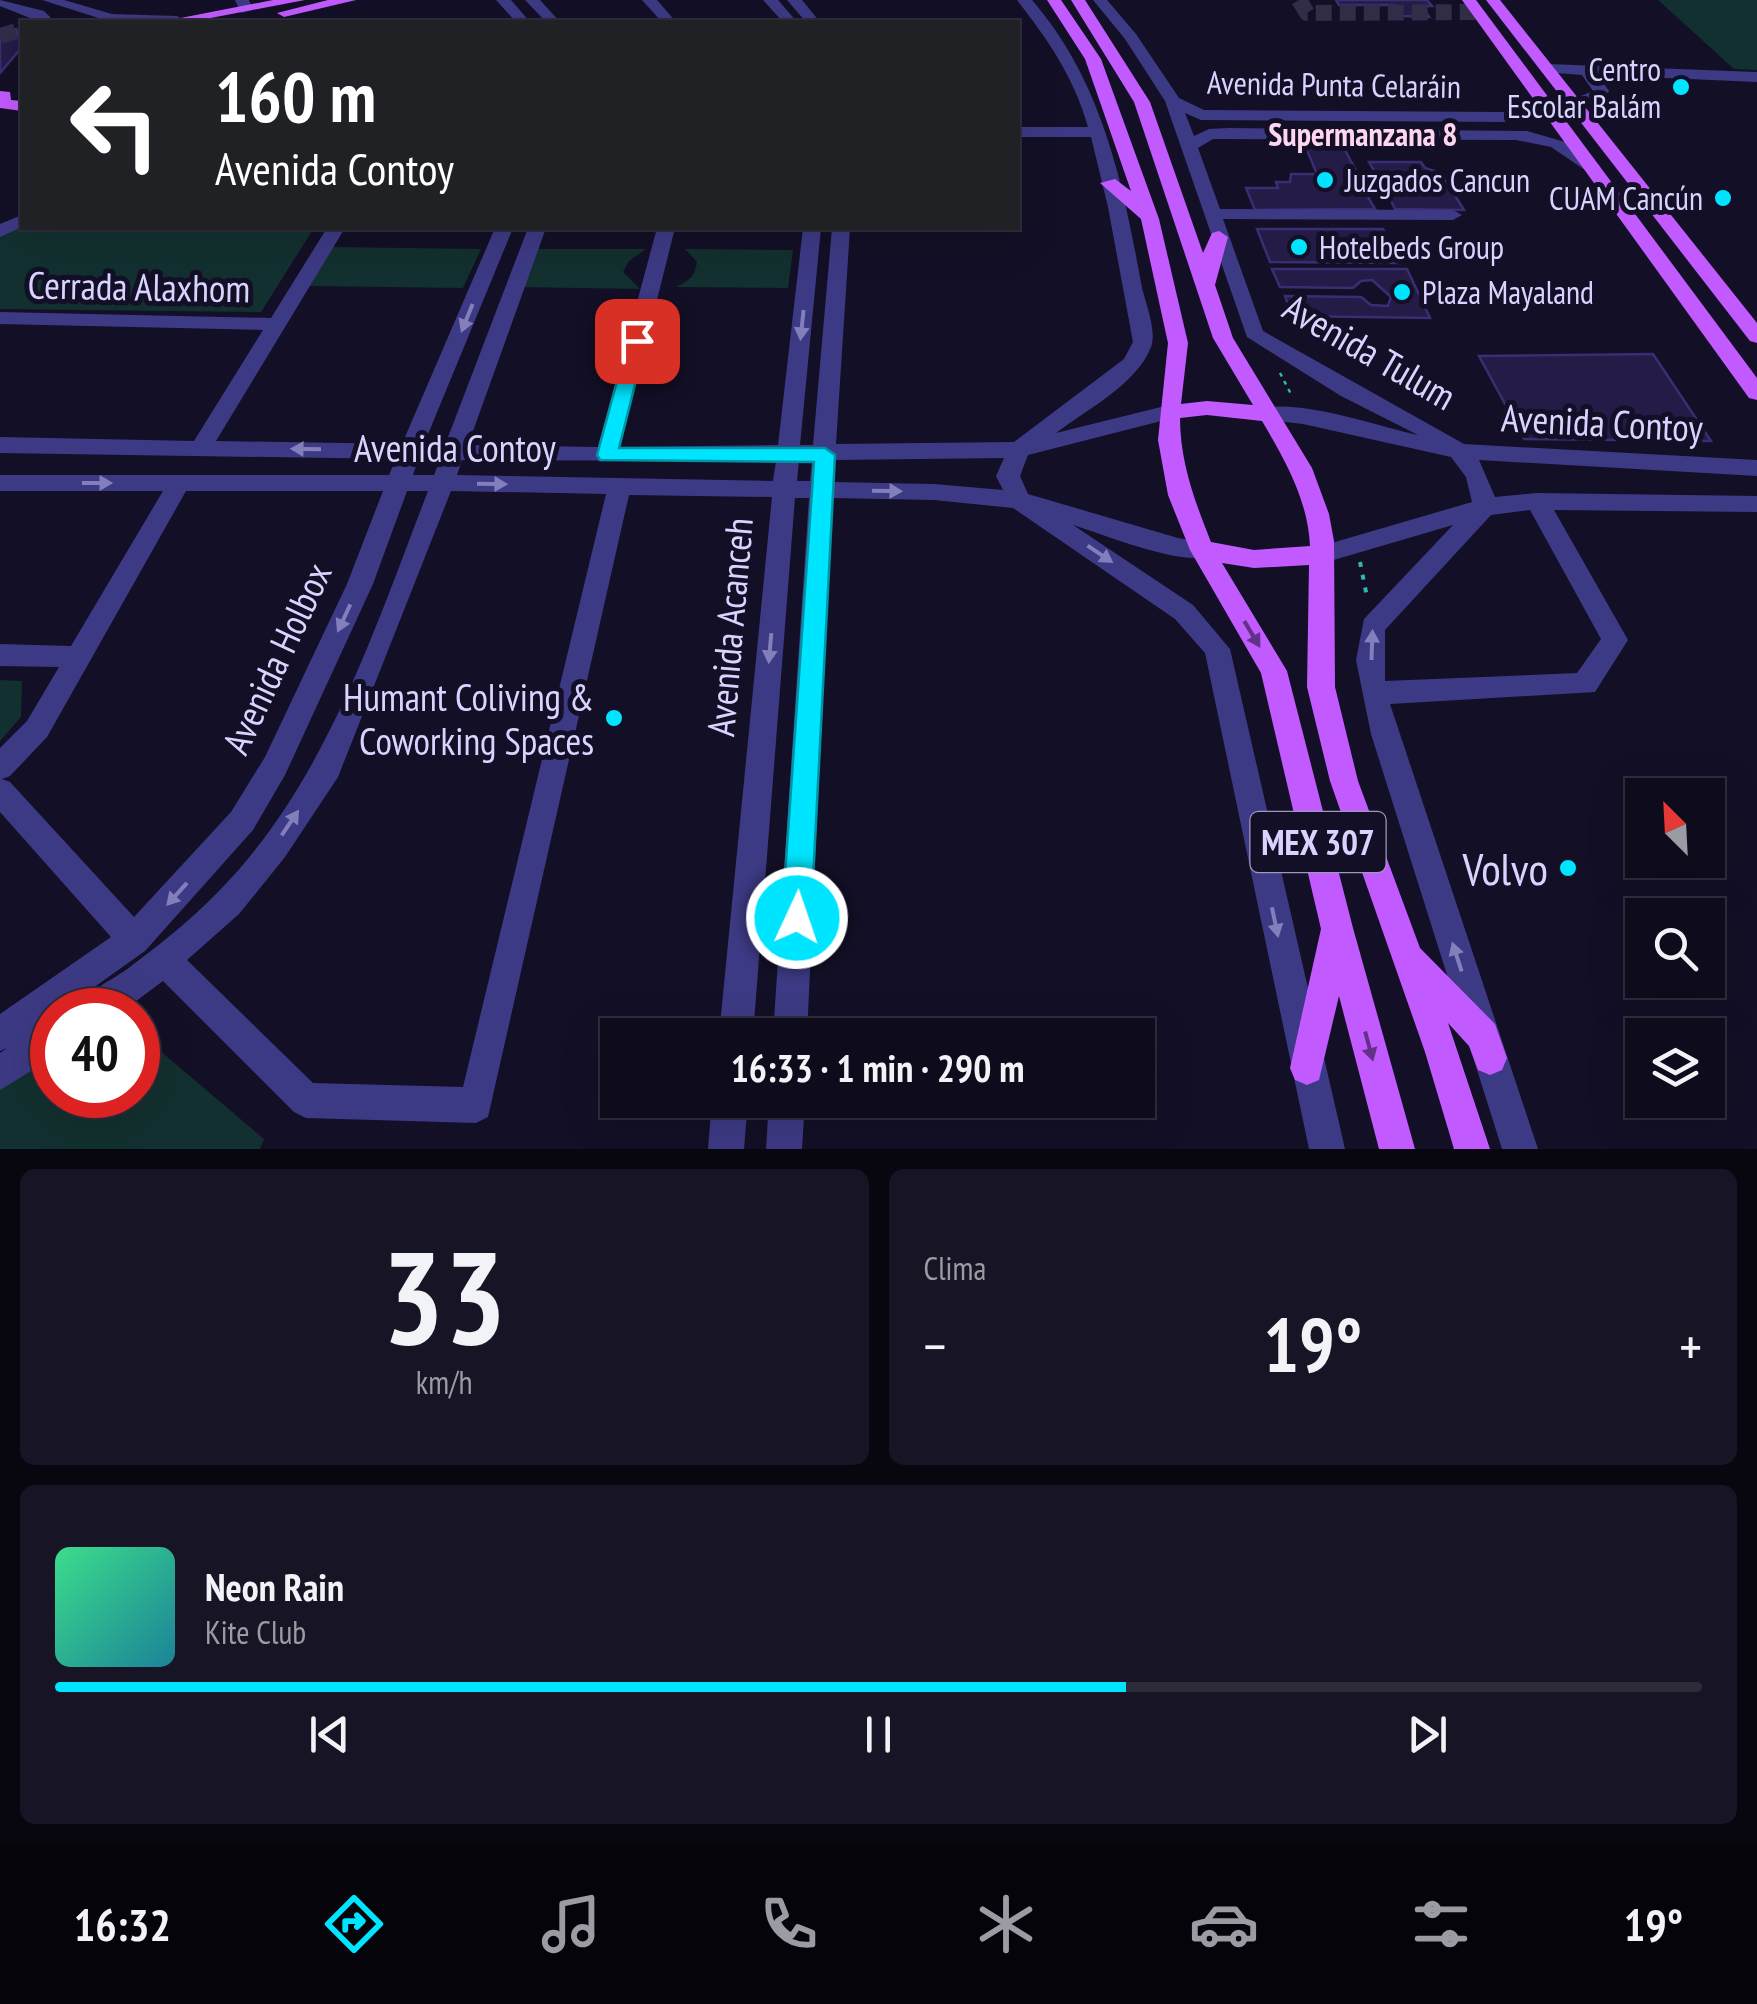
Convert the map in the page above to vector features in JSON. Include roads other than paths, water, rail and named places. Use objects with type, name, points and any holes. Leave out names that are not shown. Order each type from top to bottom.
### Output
[{"type":"main road","points":[[246,13],[298,0]]},
{"type":"main road","points":[[192,20],[349,0]]},
{"type":"main road","points":[[1054,0],[1093,58],[1148,212],[1178,343],[1169,412],[1170,440],[1180,496],[1202,550],[1254,558],[1320,555]]},
{"type":"main road","name":"Avenida Tulum","points":[[1078,0],[1142,102],[1223,338],[1301,468],[1317,514],[1322,541],[1320,555]]},
{"type":"main road","points":[[1469,0],[1757,393]]},
{"type":"main road","points":[[1493,0],[1757,338]]},
{"type":"main road","points":[[2,96],[3,104],[20,108]]},
{"type":"main road","points":[[1109,182],[1148,212]]},
{"type":"main road","points":[[1206,297],[1209,260],[1219,237]]},
{"type":"main road","points":[[1169,412],[1207,408],[1267,414]]},
{"type":"main road","name":"MEX 307","points":[[1202,550],[1274,671],[1337,928],[1397,1149]]},
{"type":"main road","name":"MEX 307","points":[[1320,555],[1321,687],[1344,781],[1442,1052],[1472,1149]]},
{"type":"main road","points":[[1307,1068],[1337,928]]},
{"type":"main road","points":[[1403,948],[1483,1036],[1490,1058]]},
{"type":"street","points":[[49,0],[110,20]]},
{"type":"street","points":[[502,0],[521,20]]},
{"type":"street","points":[[532,0],[551,20]]},
{"type":"street","points":[[649,0],[667,20]]},
{"type":"street","points":[[770,0],[788,20]]},
{"type":"street","points":[[794,0],[811,20]]},
{"type":"street","points":[[1024,0],[1042,16],[1074,65],[1096,126],[1143,342],[1132,363],[1019,450],[1008,476],[1019,500],[1184,612],[1216,649],[1328,1149]]},
{"type":"street","name":"Avenida Tulum","points":[[1100,0],[1131,37],[1173,100],[1248,324],[1263,342],[1376,406],[1439,436],[1476,473],[1484,492],[1484,507]]},
{"type":"street","points":[[0,1],[40,14],[46,20]]},
{"type":"street","points":[[1548,69],[1754,80]]},
{"type":"street","points":[[1575,104],[1597,98],[1601,91],[1586,70]]},
{"type":"street","name":"Avenida Punta Celaráin","points":[[1173,100],[1191,112],[1219,114],[1504,117],[1536,112],[1541,107],[1538,94]]},
{"type":"street","points":[[1219,114],[1213,125],[1228,132]]},
{"type":"street","points":[[1504,117],[1526,127],[1525,132],[1516,136]]},
{"type":"street","points":[[1020,119],[1096,126]]},
{"type":"street","points":[[1020,132],[1096,126]]},
{"type":"street","name":"Avenida Punta Celaráin","points":[[1189,146],[1209,134],[1228,132],[1516,136],[1559,143],[1576,150],[1591,166]]},
{"type":"street","points":[[1212,214],[1454,215]]},
{"type":"street","points":[[201,447],[335,230]]},
{"type":"street","name":"Avenida Holbox","points":[[0,1034],[134,940],[242,821],[275,766],[360,584],[410,452],[503,230]]},
{"type":"street","points":[[125,988],[164,960],[228,904],[274,847],[328,768],[406,580],[536,230]]},
{"type":"street","points":[[607,455],[665,230]]},
{"type":"street","name":"Avenida Acanceh","points":[[737,1018],[784,490],[812,230]]},
{"type":"street","points":[[791,1018],[821,490],[841,230]]},
{"type":"street","name":"Cerrada Alaxhom","points":[[0,318],[278,324]]},
{"type":"street","name":"Avenida Contoy","points":[[0,446],[607,455],[1019,450],[1169,412]]},
{"type":"street","name":"Avenida Contoy","points":[[1267,414],[1458,451],[1752,470]]},
{"type":"street","name":"Avenida Contoy","points":[[0,483],[441,483],[934,492],[1019,500],[1178,547],[1202,550]]},
{"type":"street","points":[[0,767],[37,729],[178,484]]},
{"type":"street","points":[[164,960],[306,1100],[476,1106],[620,486]]},
{"type":"street","points":[[1376,693],[1584,684],[1615,640],[1537,501]]},
{"type":"street","name":"Avenida Contoy","points":[[1320,555],[1484,507],[1537,501],[1757,504]]},
{"type":"street","points":[[1484,507],[1373,626],[1368,642],[1376,693],[1520,1149]]},
{"type":"street","points":[[0,655],[78,657]]},
{"type":"street","points":[[0,791],[134,940]]},
{"type":"street","points":[[0,1073],[30,1053]]},
{"type":"street","points":[[726,1149],[729,1118]]},
{"type":"street","points":[[784,1149],[785,1118]]},
{"type":"tunnel","points":[[1299,0],[1307,13],[1478,12]]},
{"type":"tunnel","points":[[0,36],[17,31]]},
{"type":"place","name":"Centro Escolar Balám","points":[[1681,87]]},
{"type":"place","name":"Juzgados Cancun","points":[[1325,180]]},
{"type":"place","name":"CUAM Cancún","points":[[1723,198]]},
{"type":"place","name":"Hotelbeds Group","points":[[1299,247]]},
{"type":"place","name":"Plaza Mayaland","points":[[1402,292]]},
{"type":"place","name":"Humant Coliving & Coworking Spaces","points":[[614,718]]},
{"type":"place","name":"Volvo","points":[[1568,868]]},
{"type":"district","name":"Supermanzana 8","points":[[1363,134]]}]
